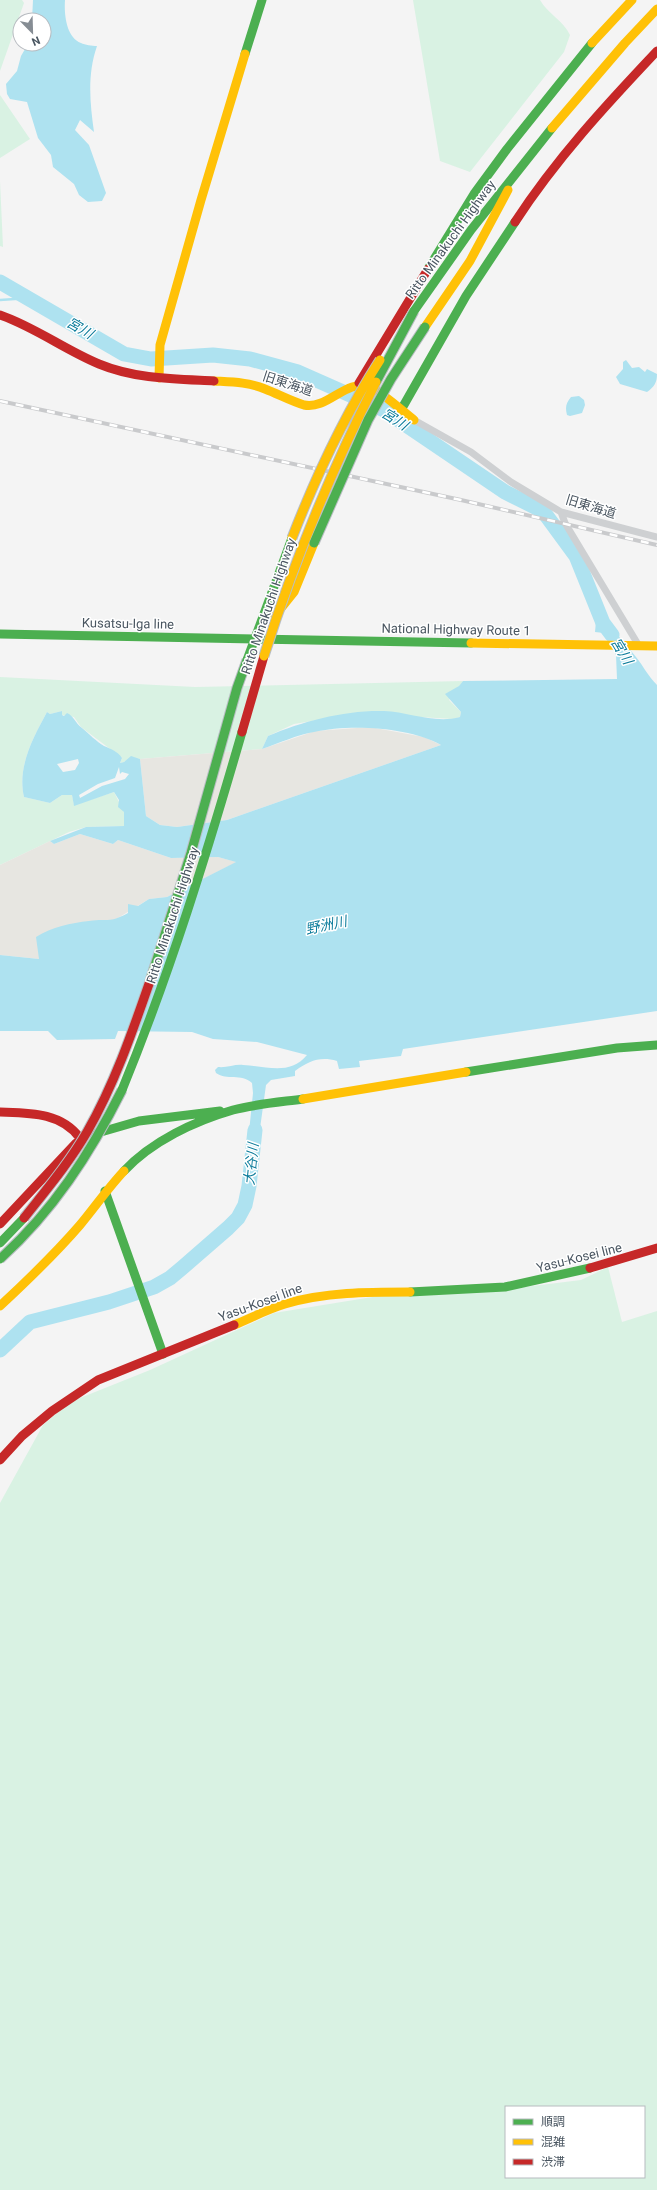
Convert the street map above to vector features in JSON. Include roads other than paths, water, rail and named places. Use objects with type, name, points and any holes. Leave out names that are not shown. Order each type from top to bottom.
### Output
[{"type":"main road","points":[[158,374],[160,345],[201,200],[262,0]]},
{"type":"main road","points":[[357,386],[479,188],[507,149],[595,39],[632,0]]},
{"type":"main road","points":[[642,23],[657,4]]},
{"type":"main road","points":[[642,23],[657,10]]},
{"type":"main road","name":"Ritto Minakuchi Highway","points":[[0,1243],[46,1192],[82,1141],[119,1065],[142,1002],[186,868],[224,742],[238,683],[309,494],[348,409],[455,250],[517,171],[642,23]]},
{"type":"main road","points":[[401,410],[466,296],[533,194],[563,154],[596,115],[657,51]]},
{"type":"main road","points":[[255,639],[269,621],[287,606],[296,589],[314,543],[368,420],[390,379],[453,288],[493,222],[517,171]]},
{"type":"main road","name":"Ritto Minakuchi Highway","points":[[0,1259],[36,1223],[63,1191],[91,1150],[122,1090],[146,1032],[172,958],[289,578],[325,489],[348,439],[414,311]]},
{"type":"main road","name":"旧東海道","points":[[0,315],[20,322],[98,364],[126,373],[158,374],[240,382],[263,388],[305,405],[317,405],[347,388],[357,386],[370,387],[414,420]]},
{"type":"main road","name":"Kusatsu-Iga line","points":[[0,634],[255,639]]},
{"type":"main road","name":"National Highway Route 1","points":[[255,639],[657,646]]},
{"type":"main road","points":[[0,1306],[40,1270],[81,1224],[105,1191],[133,1161],[160,1141],[177,1132],[231,1111],[244,1108],[617,1048],[657,1045]]},
{"type":"main road","points":[[0,1224],[80,1138],[139,1121],[216,1111],[231,1111]]},
{"type":"main road","points":[[0,1112],[29,1113],[46,1116],[65,1123],[76,1131],[80,1138]]},
{"type":"main road","points":[[105,1191],[163,1354]]},
{"type":"main road","name":"Yasu-Kosei line","points":[[0,1460],[22,1436],[70,1398],[98,1380],[285,1304],[316,1296],[361,1293],[481,1290],[516,1286],[622,1261],[657,1248]]},
{"type":"street","name":"旧東海道","points":[[414,420],[471,452],[511,482],[561,512],[657,537]]},
{"type":"street","points":[[561,512],[635,646]]},
{"type":"water","points":[[33,0],[65,0],[67,24],[72,36],[83,44],[97,46],[92,68],[90,89],[94,132],[80,120],[75,130],[89,145],[106,193],[102,201],[88,202],[79,195],[74,184],[53,167],[51,155],[38,138],[27,102],[10,99],[7,94],[6,84],[17,71],[23,52],[52,52],[52,12],[32,12]]},
{"type":"water","points":[[626,360],[632,368],[639,367],[645,372],[647,369],[657,374],[655,384],[647,392],[620,384],[616,377],[623,369],[623,362]]},
{"type":"water","points":[[579,396],[584,400],[585,405],[582,413],[570,416],[567,415],[566,405],[568,401],[571,397]]},
{"type":"water","name":"野洲川","points":[[605,618],[657,685],[657,1011],[403,1049],[401,1056],[359,1061],[360,1067],[339,1069],[337,1061],[325,1059],[315,1060],[295,1071],[295,1076],[271,1080],[266,1085],[258,1143],[256,1143],[255,1151],[250,1151],[251,1143],[248,1142],[253,1093],[252,1083],[243,1078],[225,1077],[216,1073],[215,1070],[218,1067],[240,1065],[285,1068],[300,1062],[307,1055],[257,1042],[213,1039],[192,1032],[118,1031],[115,1039],[57,1040],[48,1031],[0,1031],[0,955],[39,959],[36,937],[42,934],[69,924],[116,918],[128,913],[128,904],[138,906],[149,899],[167,897],[236,862],[218,857],[171,858],[118,840],[113,844],[80,834],[54,844],[50,841],[86,827],[124,826],[124,812],[118,807],[119,800],[114,792],[74,806],[72,795],[62,795],[50,803],[24,797],[22,786],[25,764],[32,742],[47,712],[50,714],[62,711],[62,715],[64,716],[67,713],[69,714],[96,740],[104,746],[114,750],[122,758],[120,763],[124,762],[131,756],[140,759],[146,816],[160,825],[177,827],[227,820],[441,745],[413,734],[379,729],[345,728],[308,733],[262,749],[268,736],[281,731],[310,721],[354,712],[384,711],[441,719],[460,717],[461,712],[445,694],[459,686],[463,681],[617,679],[616,655],[604,633],[595,632],[596,621]],"holes":[[[78,759],[79,763],[75,770],[63,772],[57,764]],[[119,767],[120,774],[122,772],[129,774],[125,779],[102,786],[80,798],[79,795],[98,784],[115,778]]]},
{"type":"waterway","name":"宮川","points":[[0,282],[124,354],[151,359],[213,355],[250,359],[298,372],[384,410],[505,492],[543,511],[576,556],[603,623],[612,635]]},
{"type":"waterway","points":[[0,300],[30,298]]},
{"type":"waterway","name":"大谷川","points":[[0,1350],[30,1322],[109,1302],[154,1287],[170,1278],[182,1268],[228,1228],[238,1218],[245,1205],[249,1186],[255,1130]]},
{"type":"railway","points":[[0,401],[461,500],[657,545]]}]
